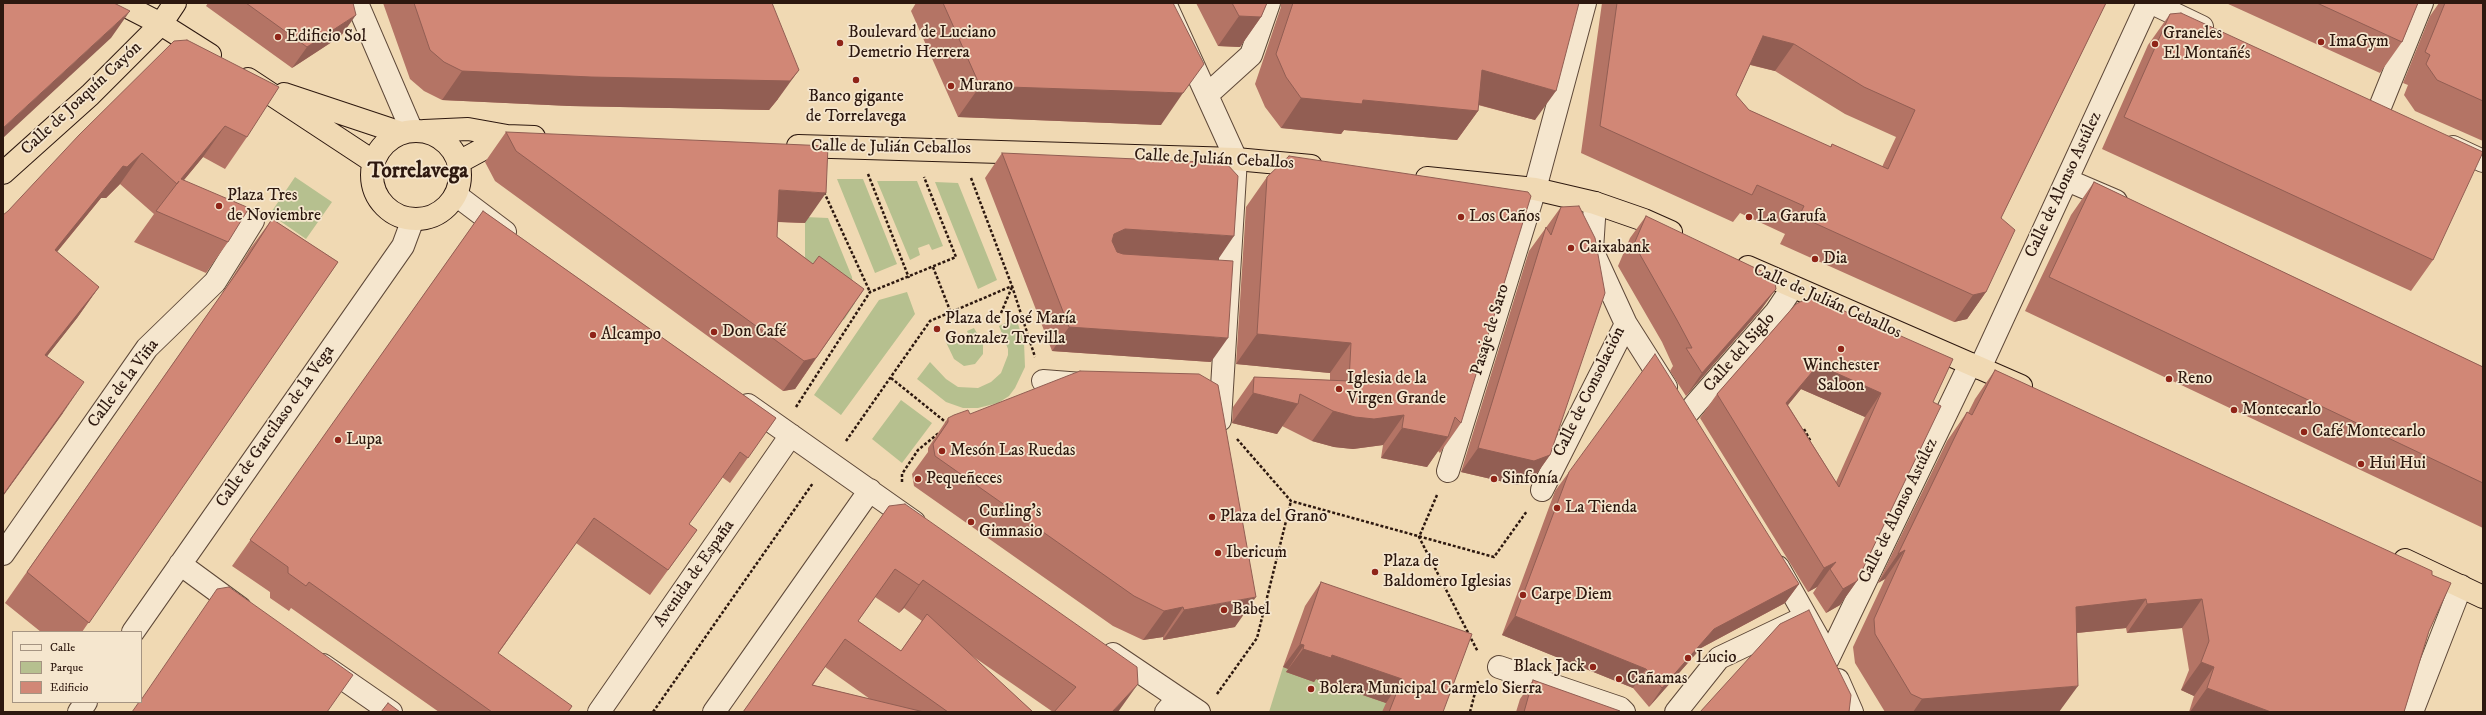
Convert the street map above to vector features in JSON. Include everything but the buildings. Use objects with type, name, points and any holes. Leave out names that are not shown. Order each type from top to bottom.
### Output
[{"type":"highway","points":[[120,3],[161,24],[374,162]]},
{"type":"highway","name":"Calle de Joaquín Cayón","points":[[3,173],[90,95],[161,24],[175,3]]},
{"type":"highway","points":[[258,86],[413,132],[446,141],[454,150],[459,162],[460,185],[456,195],[448,206],[438,214],[413,219],[389,210],[380,200],[373,182],[374,162],[380,150],[389,140],[413,132],[468,129],[507,136],[554,138]]},
{"type":"highway","points":[[459,162],[507,136]]},
{"type":"highway","name":"Calle de Julián Ceballos","points":[[780,145],[1236,159],[1330,168]]},
{"type":"highway","points":[[1409,176],[1534,189],[1595,203],[1644,220],[1686,239]]},
{"type":"highway","name":"Calle de Julián Ceballos","points":[[1729,259],[1792,288],[2039,394]]},
{"type":"highway","points":[[2384,550],[2483,597]]},
{"type":"street","points":[[357,3],[413,132]]},
{"type":"street","points":[[1165,3],[1208,94],[1236,159],[1220,420]]},
{"type":"street","points":[[1208,94],[1251,55],[1269,3]]},
{"type":"street","points":[[1534,189],[1585,3]]},
{"type":"street","name":"Calle de Alonso Astúlez","points":[[1828,659],[2067,180],[2148,3]]},
{"type":"street","points":[[2152,3],[2221,36]]},
{"type":"street","points":[[2378,112],[2422,3]]},
{"type":"street","points":[[2356,101],[2399,122]]},
{"type":"street","points":[[2434,138],[2483,161]]},
{"type":"street","points":[[2067,180],[2135,209]]},
{"type":"street","name":"Pasaje de Saro","points":[[1448,471],[1534,189]]},
{"type":"street","points":[[456,195],[519,242]]},
{"type":"street","name":"Calle de Consolación","points":[[1542,490],[1626,324],[1592,250],[1595,203]]},
{"type":"street","name":"Calle de Garcilaso de la Vega","points":[[134,631],[403,246],[413,219]]},
{"type":"street","name":"Calle de la Viña","points":[[3,554],[147,348],[215,282],[253,221]]},
{"type":"street","points":[[1207,273],[1230,274]]},
{"type":"street","name":"Calle del Siglo","points":[[1685,416],[1776,312],[1792,288]]},
{"type":"street","points":[[1626,324],[1698,436]]},
{"type":"street","points":[[1043,381],[1099,385]]},
{"type":"street","points":[[1198,392],[1221,394]]},
{"type":"street","points":[[730,393],[932,534]]},
{"type":"street","name":"Avenida de España","points":[[599,712],[791,435]]},
{"type":"street","points":[[714,712],[870,490]]},
{"type":"street","points":[[1768,550],[1807,616],[1852,712]]},
{"type":"street","points":[[180,564],[257,619]]},
{"type":"street","points":[[2412,712],[2461,586]]},
{"type":"street","points":[[1676,712],[1719,658],[1807,616]]},
{"type":"street","points":[[1098,645],[1172,705],[1205,706]]},
{"type":"street","points":[[308,654],[391,712]]},
{"type":"street","points":[[1499,667],[1620,708],[1624,712]]},
{"type":"street","points":[[79,712],[85,703]]},
{"type":"path","points":[[961,150],[1012,286],[1043,381]]},
{"type":"path","points":[[866,170],[909,278]]},
{"type":"path","points":[[796,406],[870,292],[909,278],[956,257],[922,170]]},
{"type":"path","points":[[823,190],[870,292]]},
{"type":"path","points":[[933,267],[951,313]]},
{"type":"path","points":[[846,441],[930,321],[1012,286]]},
{"type":"path","points":[[1001,313],[1012,286]]},
{"type":"path","points":[[891,378],[950,426],[932,436],[918,450],[902,474],[902,484]]},
{"type":"path","points":[[1220,420],[1290,501],[1419,538],[1494,557],[1542,490]]},
{"type":"path","points":[[1804,429],[1812,444]]},
{"type":"path","points":[[1419,538],[1448,471]]},
{"type":"path","points":[[653,712],[816,480]]},
{"type":"path","points":[[1205,706],[1224,686],[1258,638],[1290,501]]},
{"type":"path","points":[[1419,538],[1480,654]]},
{"type":"path","points":[[1470,712],[1479,676]]},
{"type":"green space","points":[[295,177],[332,202],[306,239],[270,214]]},
{"type":"green space","points":[[837,179],[863,179],[897,264],[875,273]]},
{"type":"green space","points":[[877,181],[917,181],[943,246],[932,250],[929,244],[918,248],[920,255],[910,260]]},
{"type":"green space","points":[[935,182],[958,183],[997,280],[978,289]]},
{"type":"green space","points":[[805,217],[828,218],[852,277],[855,303],[844,320],[798,286],[805,278]]},
{"type":"green space","points":[[907,292],[915,314],[841,415],[814,395],[879,300]]},
{"type":"green space","points":[[1016,318],[1024,342],[1025,367],[1015,388],[1009,396],[998,403],[978,408],[963,408],[946,402],[917,379],[930,362],[946,379],[958,387],[978,388],[991,382],[1001,373],[1008,355],[1008,349],[999,326]]},
{"type":"green space","points":[[974,328],[983,344],[983,354],[975,364],[964,366],[954,359],[945,340],[952,337],[955,343],[970,338],[967,331]]},
{"type":"green space","points":[[901,400],[932,423],[902,463],[872,439]]},
{"type":"green space","name":"Bolera Municipal Carmelo Sierra","points":[[1283,667],[1288,669],[1287,672],[1315,678],[1415,712],[1269,712]]},
{"type":"place","name":"Edificio Sol","points":[[278,37]]},
{"type":"place","name":"ImaGym","points":[[2321,42]]},
{"type":"place","name":"Boulevard de Luciano Demetrio Herrera","points":[[840,43]]},
{"type":"place","name":"Graneles El Montañés","points":[[2155,44]]},
{"type":"place","name":"Banco gigante de Torrelavega","points":[[856,80]]},
{"type":"place","name":"Murano","points":[[951,86]]},
{"type":"place","name":"Plaza Tres de Noviembre","points":[[219,206]]},
{"type":"place","name":"Los Caños","points":[[1461,217]]},
{"type":"place","name":"La Garufa","points":[[1749,217]]},
{"type":"place","name":"Caixabank","points":[[1571,248]]},
{"type":"place","name":"Dia","points":[[1815,259]]},
{"type":"place","name":"Plaza de José María Gonzalez Trevilla","points":[[937,329]]},
{"type":"place","name":"Don Café","points":[[714,332]]},
{"type":"place","name":"Alcampo","points":[[593,335]]},
{"type":"place","name":"Winchester Saloon","points":[[1841,349]]},
{"type":"place","name":"Reno","points":[[2169,379]]},
{"type":"place","name":"Iglesia de la Virgen Grande","points":[[1339,389]]},
{"type":"place","name":"Montecarlo","points":[[2234,410]]},
{"type":"place","name":"Café Montecarlo","points":[[2304,432]]},
{"type":"place","name":"Lupa","points":[[338,440]]},
{"type":"place","name":"Mesón Las Ruedas","points":[[942,451]]},
{"type":"place","name":"Hui Hui","points":[[2361,464]]},
{"type":"place","name":"Pequeñeces","points":[[918,479]]},
{"type":"place","name":"Sinfonía","points":[[1494,479]]},
{"type":"place","name":"La Tienda","points":[[1557,508]]},
{"type":"place","name":"Plaza del Grano","points":[[1212,517]]},
{"type":"place","name":"Curling's Gimnasio","points":[[971,522]]},
{"type":"place","name":"Ibericum","points":[[1218,553]]},
{"type":"place","name":"Plaza de Baldomero Iglesias","points":[[1375,572]]},
{"type":"place","name":"Carpe Diem","points":[[1523,595]]},
{"type":"place","name":"Babel","points":[[1224,610]]},
{"type":"place","name":"Lucio","points":[[1688,658]]},
{"type":"place","name":"Black Jack","points":[[1593,667]]},
{"type":"place","name":"Cañamas","points":[[1619,679]]},
{"type":"place","name":"Bolera Municipal Carmelo Sierra","points":[[1311,689]]},
{"type":"district","name":"Torrelavega","points":[[418,173]]}]
